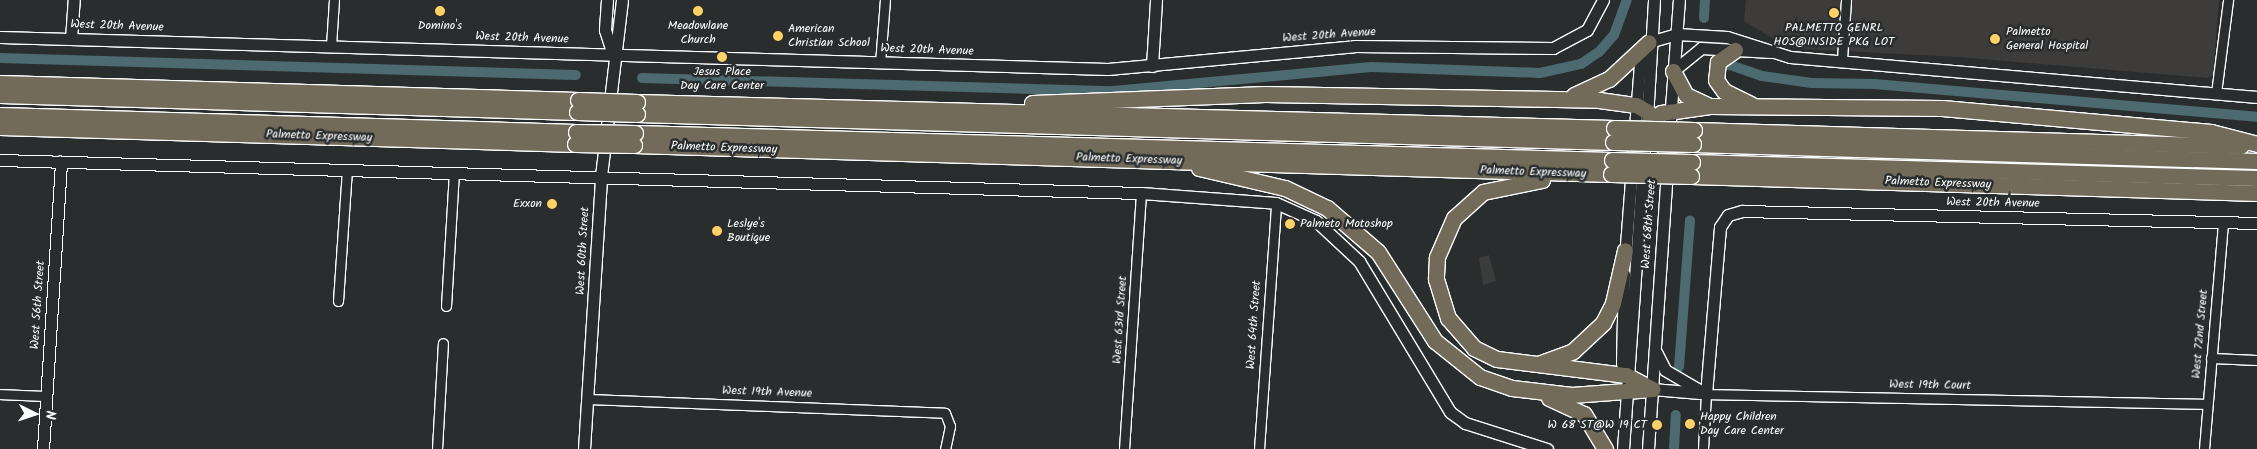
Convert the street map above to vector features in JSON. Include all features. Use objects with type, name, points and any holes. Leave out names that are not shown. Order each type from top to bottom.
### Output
[{"type":"highway","points":[[1561,99],[1609,79],[1649,42]]},
{"type":"highway","points":[[1735,50],[1718,62],[1717,83],[1729,94],[1759,107]]},
{"type":"highway","points":[[1674,72],[1686,95],[1710,106]]},
{"type":"highway","points":[[0,83],[637,108],[1614,135],[2257,145]]},
{"type":"highway","points":[[978,110],[1065,100],[1265,94],[1561,99],[1646,115],[1710,106],[1942,108],[2030,114],[2211,132],[2257,145]]},
{"type":"highway","points":[[0,95],[578,106]]},
{"type":"highway","points":[[637,108],[978,110],[1614,135]]},
{"type":"highway","points":[[0,115],[576,138]]},
{"type":"highway","points":[[1646,115],[1668,156]]},
{"type":"highway","name":"Palmetto Expressway","points":[[0,127],[635,139],[1161,160],[1691,169],[2257,192]]},
{"type":"highway","points":[[1693,137],[2257,160]]},
{"type":"highway","points":[[635,139],[1611,167]]},
{"type":"highway","points":[[1161,160],[1285,188],[1326,208],[1378,252],[1420,320],[1449,355],[1480,377],[1531,391],[1584,414],[1605,449]]},
{"type":"highway","points":[[1611,167],[1522,182],[1483,192],[1454,218],[1443,236],[1436,279],[1440,300],[1458,334],[1497,360],[1530,366],[1626,375],[1652,389]]},
{"type":"highway","points":[[1691,169],[2257,178]]},
{"type":"highway","points":[[1530,366],[1573,351],[1591,337],[1613,303],[1625,250]]},
{"type":"highway","points":[[1531,391],[1625,394],[1652,389]]},
{"type":"street","points":[[71,39],[74,0]]},
{"type":"street","points":[[331,46],[334,0]]},
{"type":"street","name":"West 60th Street","points":[[607,0],[605,30],[613,55]]},
{"type":"street","name":"West 60th Street","points":[[584,449],[601,176],[613,55],[622,0]]},
{"type":"street","points":[[880,63],[885,0]]},
{"type":"street","points":[[1152,66],[1156,0]]},
{"type":"street","name":"West 20th Avenue","points":[[0,37],[880,63],[1152,66],[1343,46],[1548,49],[1579,37],[1594,23],[1603,0]]},
{"type":"street","name":"West 68th Street","points":[[1622,449],[1646,115],[1640,64],[1649,42],[1654,0]]},
{"type":"street","name":"West 68th Street","points":[[1648,449],[1679,0]]},
{"type":"street","points":[[1842,59],[1846,0]]},
{"type":"street","points":[[2216,93],[2228,0]]},
{"type":"street","points":[[1649,42],[1676,34],[1736,38],[1770,52]]},
{"type":"street","points":[[1674,72],[1701,48],[1770,52],[2257,97]]},
{"type":"street","name":"West 68th Street","points":[[1626,375],[1622,363],[1625,250],[1646,115]]},
{"type":"street","points":[[0,160],[601,176],[977,191],[1140,193],[1276,203],[1316,221],[1358,261],[1450,412],[1465,423],[1547,449]]},
{"type":"street","name":"West 56th Street","points":[[43,449],[61,162]]},
{"type":"street","points":[[338,301],[347,170]]},
{"type":"street","points":[[446,306],[454,172]]},
{"type":"street","name":"West 63rd Street","points":[[1124,449],[1140,193]]},
{"type":"street","name":"West 64th Street","points":[[1259,449],[1276,203]]},
{"type":"street","name":"West 20th Avenue","points":[[1706,394],[1720,227],[1728,215],[1742,211],[2257,223]]},
{"type":"street","name":"West 72nd Street","points":[[2204,449],[2210,358],[2223,222]]},
{"type":"street","points":[[437,449],[443,343]]},
{"type":"street","points":[[1655,348],[1664,370],[1706,394],[1703,449]]},
{"type":"street","points":[[2210,358],[2257,360]]},
{"type":"street","name":"West 19th Court","points":[[1652,389],[1706,394],[2207,404]]},
{"type":"street","points":[[0,394],[46,396]]},
{"type":"street","name":"West 19th Avenue","points":[[588,399],[944,413],[950,426],[945,449]]},
{"type":"shaded area","name":"Palmetto General Hospital","points":[[1746,0],[2219,0],[2213,75],[2208,78],[1958,57],[1805,49],[1785,46],[1744,21]]},
{"type":"shaded area","points":[[1489,255],[1496,281],[1483,285],[1479,258]]},
{"type":"waterway","points":[[642,78],[1113,91],[1371,67],[1540,73],[1581,64],[1599,52],[1614,35],[1627,0]]},
{"type":"waterway","points":[[1704,18],[1705,0]]},
{"type":"waterway","points":[[0,58],[576,75]]},
{"type":"waterway","points":[[1727,64],[1762,76],[1812,83],[1874,84],[2257,117]]},
{"type":"waterway","points":[[1679,367],[1690,220]]},
{"type":"waterway","points":[[1674,449],[1676,415]]},
{"type":"place","name":"Domino's","points":[[440,11]]},
{"type":"place","name":"Meadowlane Church","points":[[698,11]]},
{"type":"place","name":"PALMETTO GENRL HOS@INSIDE PKG LOT","points":[[1834,13]]},
{"type":"place","name":"American Christian School","points":[[778,36]]},
{"type":"place","name":"Palmetto General Hospital","points":[[1995,39]]},
{"type":"place","name":"Jesus Place Day Care Center","points":[[722,57]]},
{"type":"place","name":"Exxon","points":[[552,204]]},
{"type":"place","name":"Palmeto Motoshop","points":[[1290,224]]},
{"type":"place","name":"Leslye's Boutique","points":[[717,231]]},
{"type":"place","name":"Happy Children Day Care Center","points":[[1690,424]]},
{"type":"place","name":"W 68 ST@W 19 CT","points":[[1657,425]]}]
